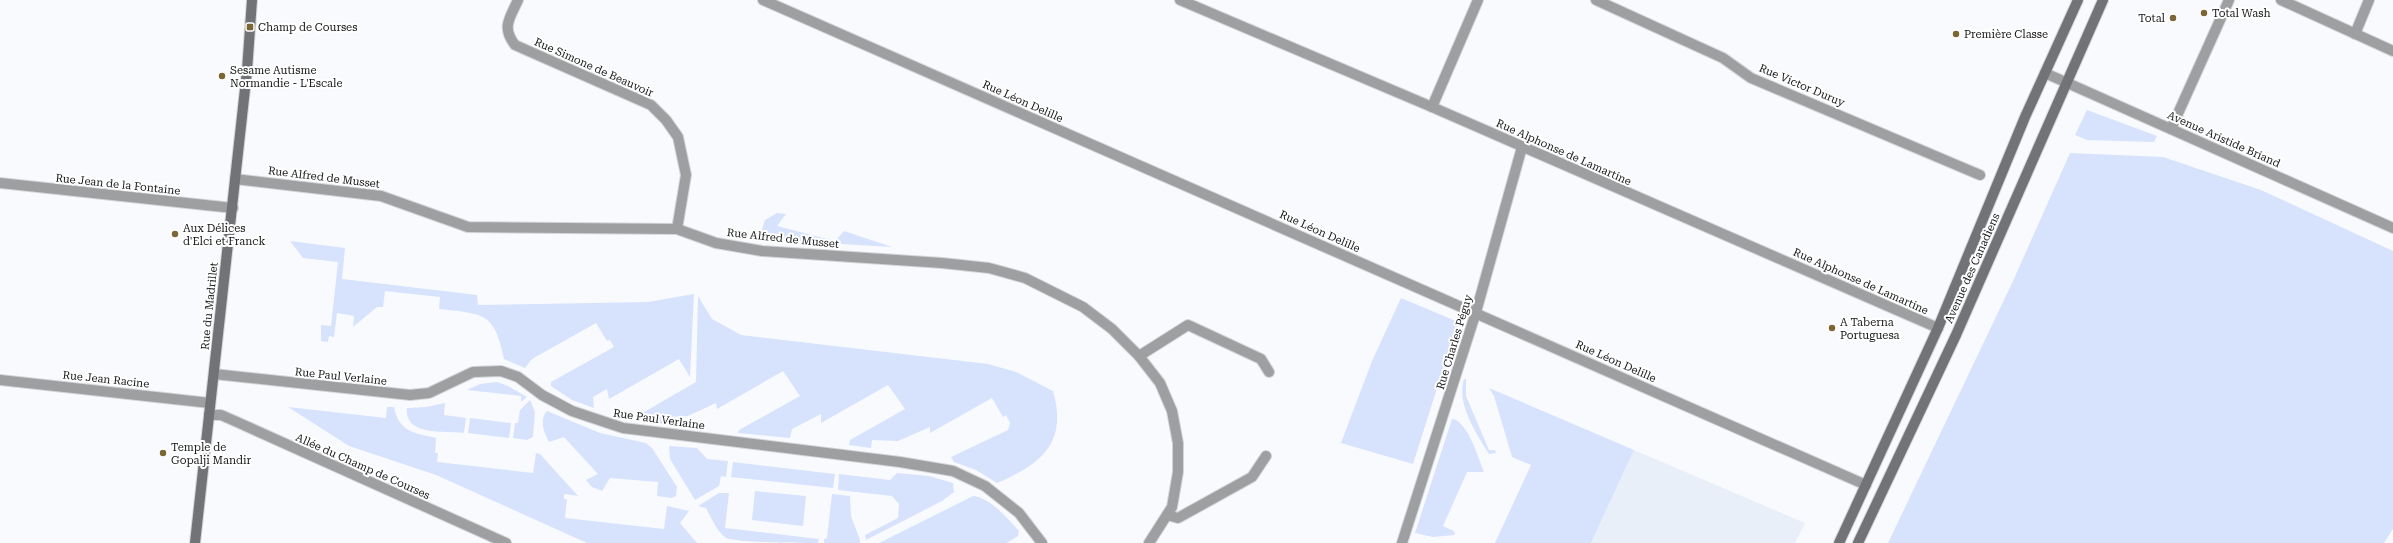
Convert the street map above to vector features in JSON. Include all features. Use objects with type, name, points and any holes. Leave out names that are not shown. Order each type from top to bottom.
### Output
[{"type":"main road","name":"Rue du Madrillet","points":[[195,543],[233,208],[247,71],[252,0]]},
{"type":"main road","name":"Avenue des Canadiens","points":[[1839,543],[1938,328],[2045,73],[2078,0]]},
{"type":"main road","name":"Avenue des Canadiens","points":[[1858,543],[1956,335],[2103,0]]},
{"type":"street","name":"Rue Simone de Beauvoir","points":[[518,0],[507,24],[508,36],[515,45],[651,105],[678,137],[686,175],[677,229]]},
{"type":"street","name":"Rue Léon Delille","points":[[763,0],[1476,312],[1866,485]]},
{"type":"street","name":"Rue Alphonse de Lamartine","points":[[1180,0],[1432,107],[1938,328]]},
{"type":"street","points":[[1432,107],[1478,0]]},
{"type":"street","name":"Rue Victor Duruy","points":[[1596,0],[1723,58],[1752,78],[1980,175]]},
{"type":"street","points":[[2171,129],[2229,0]]},
{"type":"street","points":[[2281,0],[2393,51]]},
{"type":"street","points":[[2355,34],[2369,0]]},
{"type":"street","name":"Avenue Aristide Briand","points":[[2045,73],[2393,228]]},
{"type":"street","name":"Rue Charles Péguy","points":[[1402,543],[1476,312],[1522,147]]},
{"type":"street","name":"Rue Alfred de Musset","points":[[236,179],[382,196],[468,227],[677,229],[716,243],[762,250],[989,268],[1025,278],[1083,307],[1112,329],[1139,356],[1160,383],[1172,411],[1178,443],[1178,472],[1172,506],[1149,543]]},
{"type":"street","name":"Rue Jean de la Fontaine","points":[[0,183],[233,208]]},
{"type":"street","points":[[1139,356],[1188,326],[1261,359],[1269,372]]},
{"type":"street","name":"Rue Paul Verlaine","points":[[214,374],[410,395],[429,393],[473,372],[501,371],[518,377],[542,395],[572,411],[623,428],[900,462],[953,471],[986,486],[1019,513],[1042,543]]},
{"type":"street","name":"Rue Jean Racine","points":[[0,380],[210,403]]},
{"type":"street","name":"Allée du Champ de Courses","points":[[209,415],[226,417],[506,543]]},
{"type":"street","points":[[1167,515],[1178,518],[1252,478],[1266,456]]},
{"type":"shaded area","points":[[2087,110],[2157,136],[2154,142],[2087,140],[2075,135]]},
{"type":"shaded area","points":[[2070,153],[2163,157],[2261,190],[2393,251],[2393,529],[2384,543],[1888,543],[2013,281]]},
{"type":"shaded area","points":[[777,213],[786,214],[777,226],[835,241],[844,231],[892,247],[759,239],[765,220]]},
{"type":"shaded area","points":[[290,241],[345,248],[342,279],[477,295],[478,305],[648,302],[694,294],[690,377],[679,359],[609,399],[607,389],[593,397],[594,408],[572,400],[551,386],[551,382],[614,347],[610,340],[607,341],[596,323],[532,359],[525,368],[504,359],[496,332],[491,323],[484,318],[476,314],[466,312],[439,309],[440,297],[385,291],[383,307],[377,307],[353,327],[354,316],[337,313],[334,337],[329,336],[328,342],[321,341],[321,325],[331,326],[338,262],[303,258]]},
{"type":"shaded area","points":[[698,296],[712,319],[741,335],[988,364],[1016,372],[1053,391],[1057,409],[1057,425],[1053,438],[1047,449],[1038,459],[1013,476],[997,483],[976,470],[954,462],[951,457],[1008,430],[1010,423],[1006,415],[1003,417],[992,398],[930,433],[930,427],[898,441],[872,440],[871,448],[849,445],[850,440],[905,409],[888,385],[821,423],[821,414],[792,429],[790,438],[738,433],[739,430],[800,396],[783,371],[717,409],[716,403],[688,416],[669,417],[669,425],[639,420],[639,415],[696,382]]},
{"type":"shaded area","points":[[1401,298],[1458,322],[1413,464],[1341,443],[1372,361]]},
{"type":"shaded area","points":[[1464,379],[1466,379],[1466,396],[1489,450],[1495,450],[1496,453],[1489,454],[1478,437],[1469,418],[1463,398],[1462,388]]},
{"type":"shaded area","points":[[497,382],[508,386],[527,397],[521,402],[521,396],[467,390],[480,384]]},
{"type":"shaded area","points":[[1489,388],[1634,450],[1591,543],[1495,543],[1531,465],[1512,457],[1494,396]]},
{"type":"shaded area","points":[[530,400],[535,412],[533,437],[527,440],[513,438],[515,423],[518,423],[520,410]]},
{"type":"shaded area","points":[[445,403],[444,415],[466,418],[464,433],[437,432],[419,428],[412,423],[408,417],[407,408],[426,407]]},
{"type":"shaded area","points":[[288,407],[386,418],[387,407],[394,407],[400,422],[409,430],[414,433],[436,438],[435,453],[438,453],[437,462],[533,473],[536,453],[540,454],[578,496],[564,494],[564,499],[567,499],[565,518],[664,529],[667,506],[689,511],[680,523],[697,543],[587,543],[436,475],[349,446]]},
{"type":"shaded area","points":[[547,411],[600,433],[646,443],[652,448],[677,487],[676,496],[671,498],[657,496],[658,482],[610,478],[602,491],[592,487],[586,480],[598,474],[564,437],[549,442],[544,430],[543,422],[543,418]]},
{"type":"shaded area","points":[[470,418],[511,423],[509,438],[468,433]]},
{"type":"shaded area","points":[[1452,419],[1463,426],[1472,441],[1484,472],[1467,472],[1443,526],[1454,531],[1455,535],[1433,537],[1415,533]]},
{"type":"shaded area","points":[[669,446],[697,448],[707,459],[728,461],[726,477],[721,476],[719,486],[695,500],[670,459]]},
{"type":"shaded area","points":[[1634,450],[1805,523],[1795,543],[1591,543]]},
{"type":"shaded area","points":[[733,462],[835,474],[833,488],[731,477]]},
{"type":"shaded area","points":[[897,473],[929,476],[953,483],[954,492],[942,501],[866,540],[865,535],[898,518],[899,504],[892,496],[838,490],[839,474],[890,480]]},
{"type":"shaded area","points":[[755,491],[806,496],[803,526],[752,520]]},
{"type":"shaded area","points":[[719,493],[729,493],[725,528],[819,539],[818,543],[756,542],[726,538],[717,528],[706,508],[698,506]]},
{"type":"shaded area","points":[[832,494],[850,496],[851,516],[860,543],[824,543],[824,539],[827,538]]},
{"type":"shaded area","points":[[973,496],[986,500],[998,509],[1019,531],[1018,536],[1007,543],[879,543]]},
{"type":"place","name":"Total Wash","points":[[2204,13]]},
{"type":"place","name":"Total","points":[[2173,18]]},
{"type":"place","name":"Champ de Courses","points":[[250,27]]},
{"type":"place","name":"Première Classe","points":[[1956,34]]},
{"type":"place","name":"Sesame Autisme Normandie - L'Escale","points":[[222,76]]},
{"type":"place","name":"Aux Délices d'Elci et Franck","points":[[175,234]]},
{"type":"place","name":"A Taberna Portuguesa","points":[[1832,328]]},
{"type":"place","name":"Temple de Gopalji Mandir","points":[[163,453]]}]
